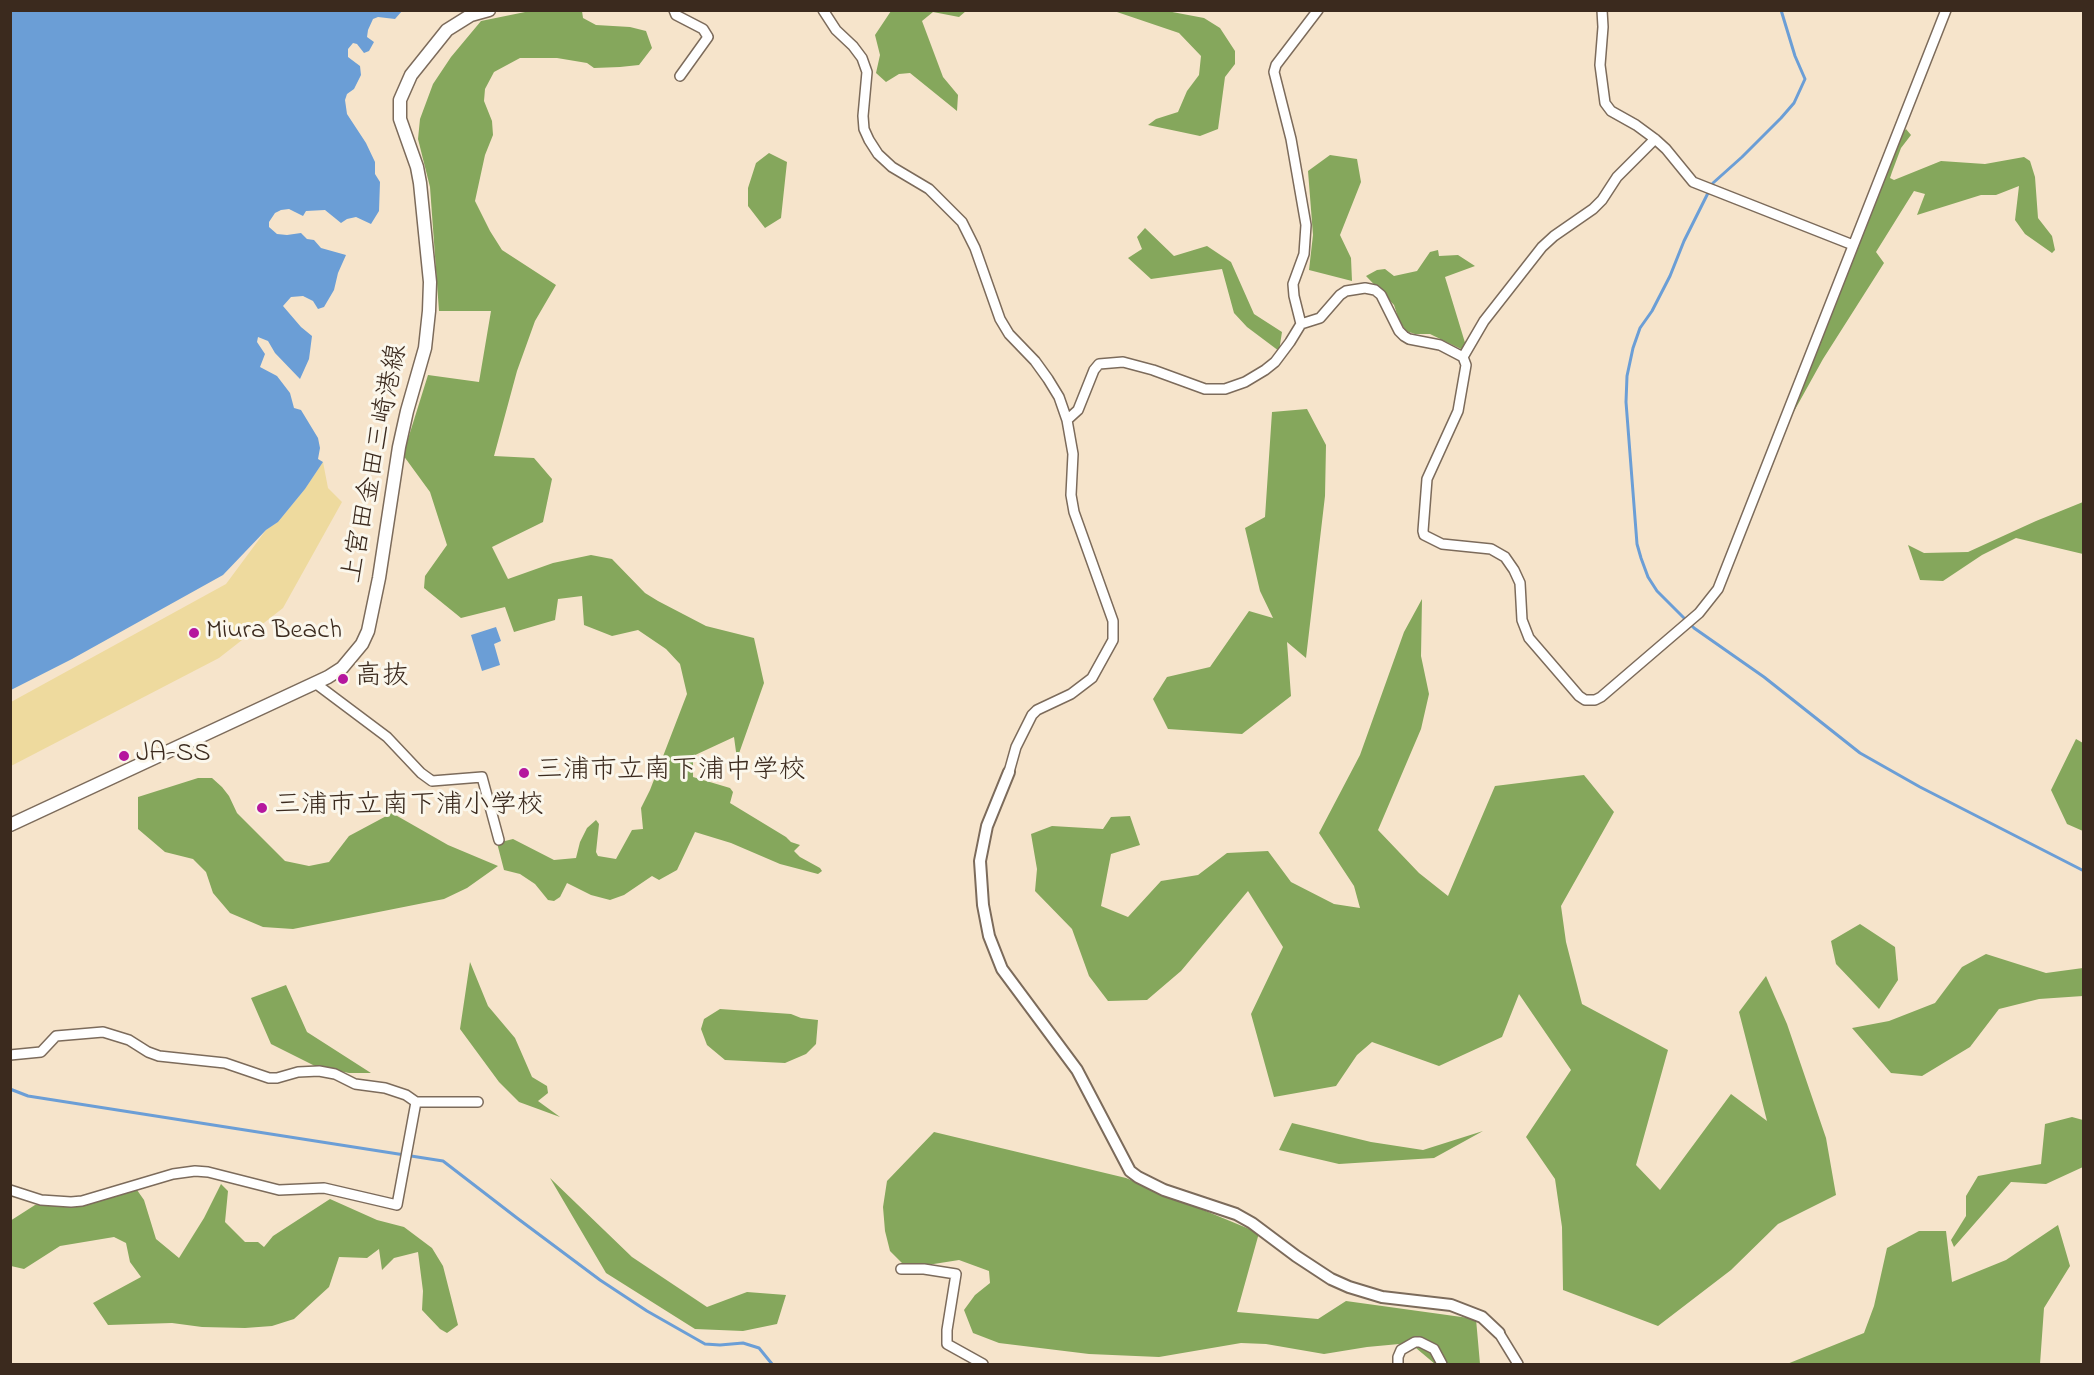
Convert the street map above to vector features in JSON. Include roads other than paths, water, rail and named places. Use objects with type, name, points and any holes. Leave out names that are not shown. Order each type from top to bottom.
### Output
[{"type":"main road","name":"上宮田金田三崎港線","points":[[10,825],[315,683],[342,668],[362,644],[368,631],[379,578],[399,447],[425,348],[430,282],[420,183],[417,167],[400,119],[400,100],[411,75],[447,30],[459,21],[489,10]]},
{"type":"street","points":[[674,10],[676,15],[703,29],[708,37],[680,76]]},
{"type":"street","points":[[823,10],[836,30],[862,58],[867,72],[863,116],[864,129],[869,140],[878,154],[891,167],[912,177],[929,189],[962,222],[975,248],[1000,319],[1009,334],[1035,361],[1059,397],[1067,420],[1073,454],[1071,495],[1074,512],[1113,621],[1113,640],[1092,678],[1071,694],[1037,710],[1032,715],[1016,747],[1009,772],[987,826],[980,861],[983,905],[989,936],[1002,969],[1077,1070],[1130,1171],[1138,1178],[1164,1190],[1236,1214],[1252,1223],[1296,1256],[1348,1287],[1382,1297],[1451,1305],[1482,1317],[1499,1333],[1518,1365]]},
{"type":"street","points":[[1301,324],[1293,284],[1304,254],[1305,225],[1290,133],[1274,72],[1276,65],[1318,10]]},
{"type":"street","points":[[1602,10],[1600,65],[1605,103],[1611,111],[1636,125],[1666,148],[1693,182],[1853,245]]},
{"type":"street","points":[[1067,420],[1078,410],[1094,370],[1099,364],[1123,362],[1205,389],[1225,389],[1245,382],[1275,362],[1301,324],[1320,318],[1346,291],[1365,288],[1375,290],[1381,295],[1399,331],[1404,336],[1440,345],[1463,357],[1466,365],[1458,411],[1427,479],[1422,519],[1424,535],[1442,544],[1491,549],[1505,557],[1520,583],[1522,620],[1529,638],[1579,696],[1586,700],[1595,700],[1693,618],[1707,605],[1718,589],[1946,10]]},
{"type":"street","points":[[1463,357],[1484,321],[1542,247],[1593,209],[1617,177],[1655,139]]},
{"type":"street","points":[[315,683],[387,737],[421,773],[432,781],[482,777],[499,840]]},
{"type":"street","points":[[10,1055],[41,1052],[56,1036],[103,1032],[116,1034],[159,1056],[225,1063],[269,1078],[298,1072],[328,1072],[355,1084],[396,1091],[416,1102],[478,1102]]},
{"type":"street","points":[[10,1190],[41,1200],[82,1201],[173,1174],[195,1171],[279,1190],[324,1188],[397,1205],[416,1102]]},
{"type":"street","points":[[901,1269],[924,1269],[956,1274],[946,1344],[983,1365]]},
{"type":"street","points":[[1398,1365],[1401,1350],[1414,1342],[1420,1342],[1434,1349],[1442,1365]]},
{"type":"water","points":[[11,10],[402,11],[395,19],[378,17],[373,19],[367,37],[374,42],[369,51],[364,53],[357,44],[353,43],[348,49],[348,57],[360,66],[361,75],[354,89],[347,94],[345,100],[347,114],[366,143],[375,162],[375,174],[380,182],[379,211],[371,224],[356,217],[341,223],[325,210],[306,211],[303,216],[289,209],[275,213],[269,222],[269,227],[277,234],[301,233],[307,239],[314,240],[321,248],[346,255],[334,290],[324,307],[318,309],[313,301],[303,296],[291,297],[283,306],[312,336],[309,359],[300,379],[275,353],[268,341],[258,337],[257,342],[265,354],[260,367],[277,376],[290,393],[294,408],[301,410],[318,438],[320,448],[318,459],[323,462],[305,489],[278,522],[266,530],[223,575],[72,659],[11,690]]},
{"type":"water","points":[[496,627],[501,641],[494,644],[500,665],[482,671],[471,635]]},
{"type":"waterway","points":[[1781,10],[1795,56],[1805,79],[1794,103],[1781,118],[1713,183],[1684,241],[1670,276],[1652,311],[1640,328],[1633,348],[1627,376],[1626,402],[1637,544],[1641,558],[1648,577],[1657,591],[1694,628],[1764,677],[1860,753],[1920,787],[2084,871]]},
{"type":"waterway","points":[[10,1089],[28,1096],[443,1161],[600,1280],[647,1311],[705,1344],[743,1343],[759,1348],[772,1364]]},
{"type":"place","name":"Miura Beach","points":[[194,633]]},
{"type":"place","name":"高抜","points":[[343,679]]},
{"type":"place","name":"JA-SS","points":[[124,756]]},
{"type":"place","name":"三浦市立南下浦中学校","points":[[524,773]]},
{"type":"place","name":"三浦市立南下浦小学校","points":[[262,808]]}]
